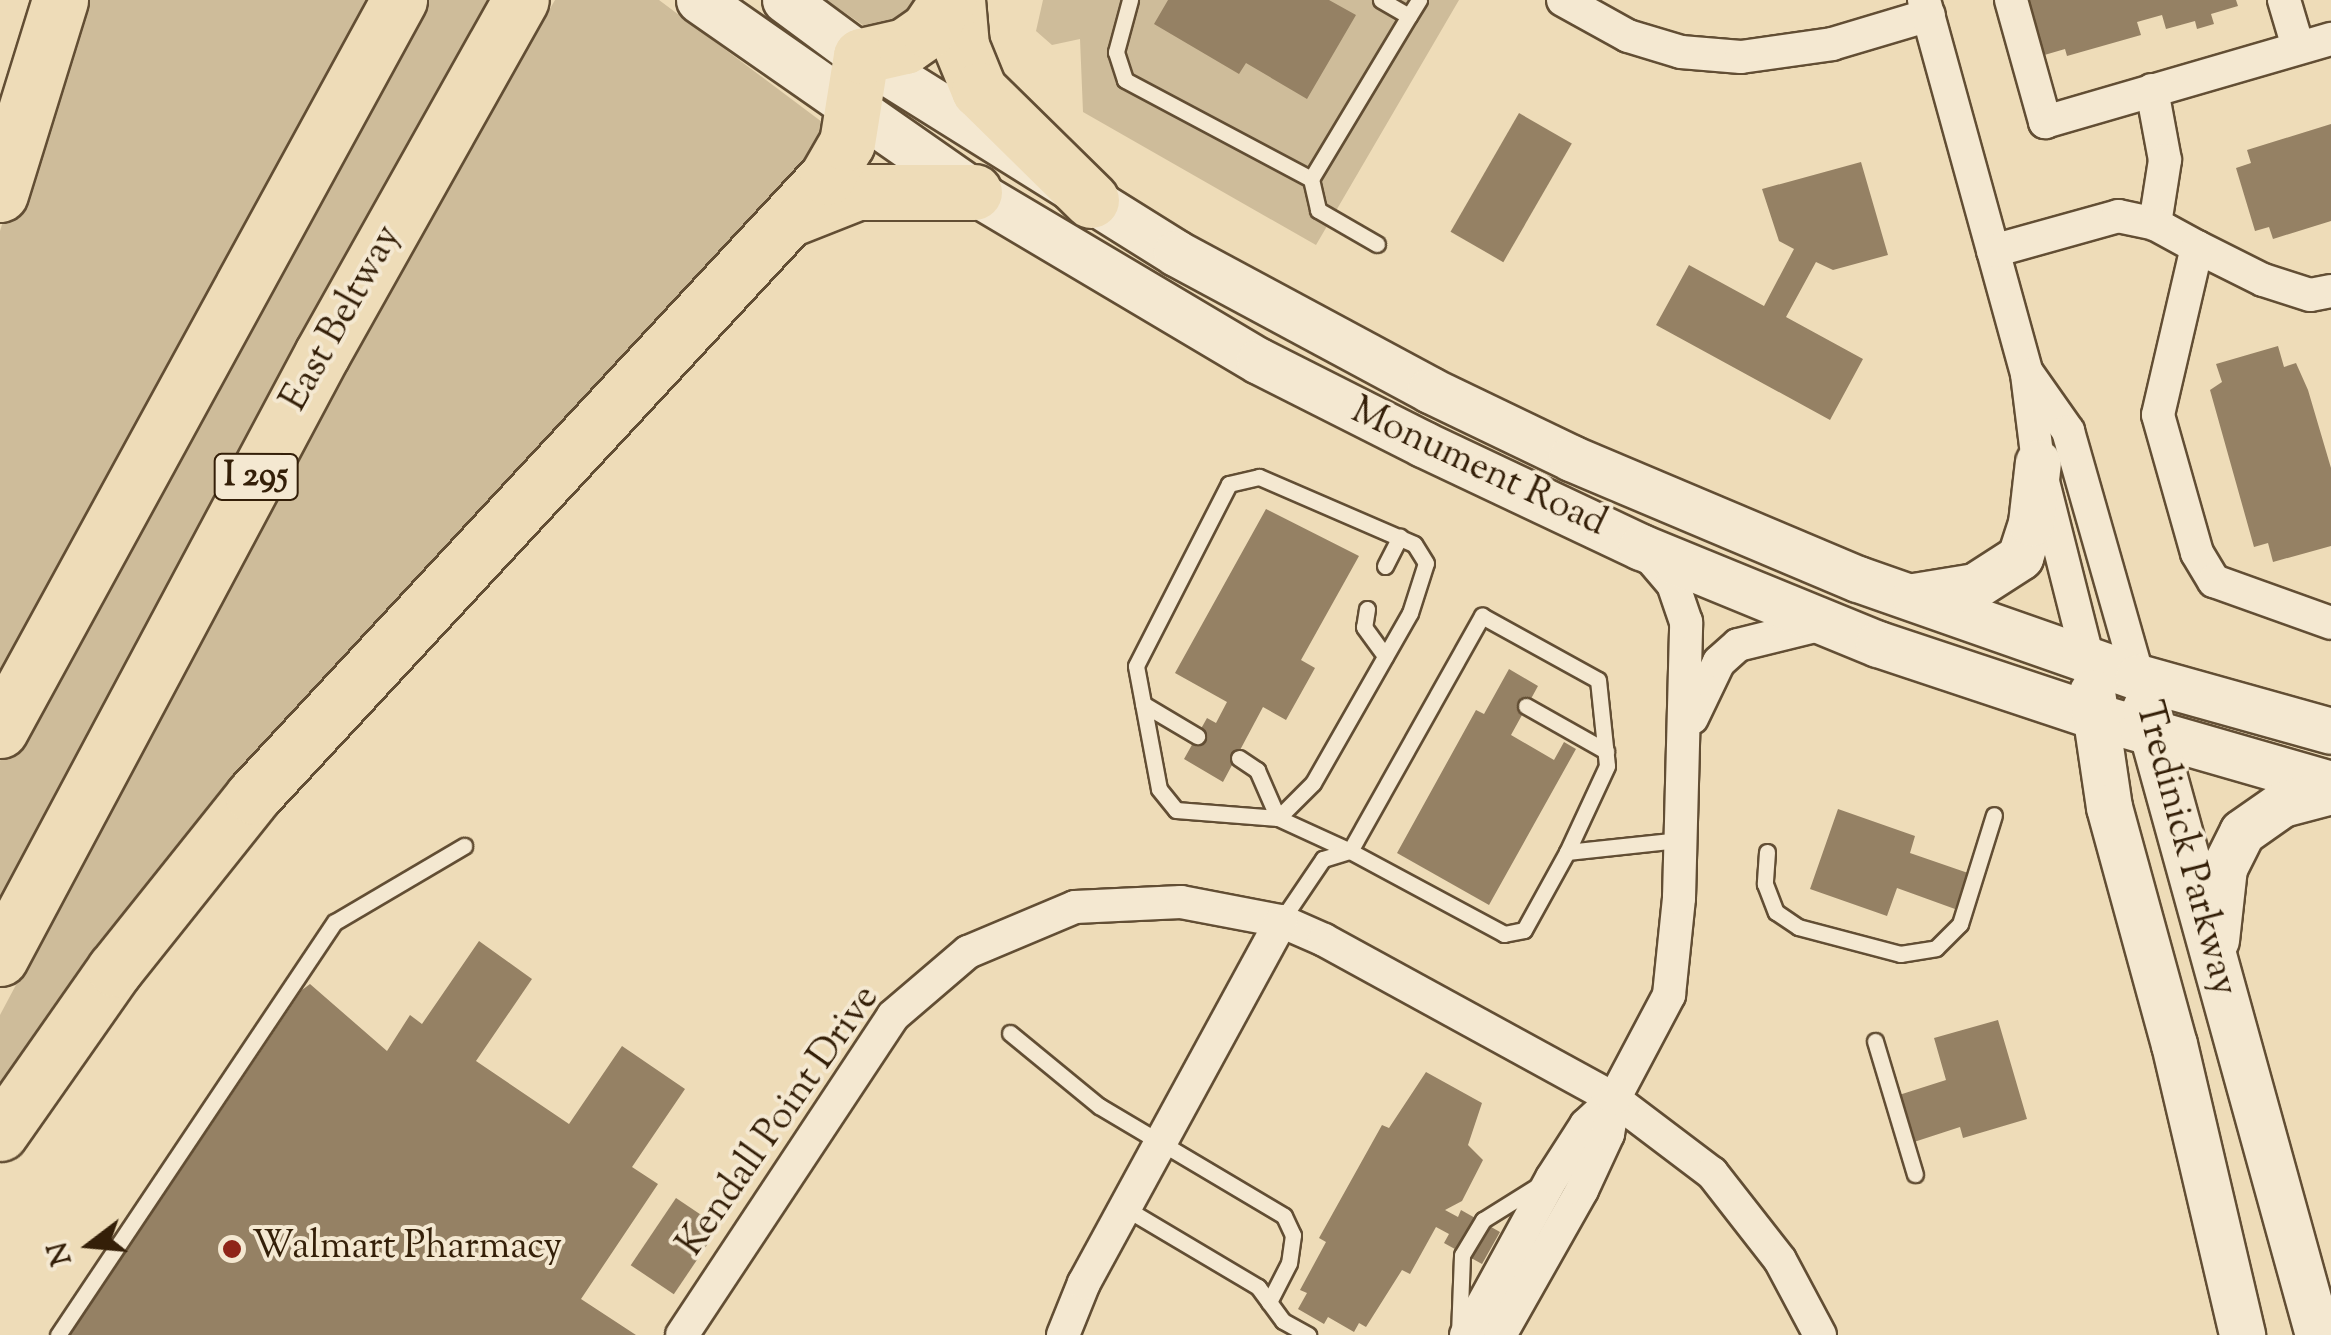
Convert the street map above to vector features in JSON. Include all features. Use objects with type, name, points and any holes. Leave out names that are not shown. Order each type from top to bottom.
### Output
[{"type":"highway","points":[[0,194],[60,0]]},
{"type":"highway","name":"I 295","points":[[0,730],[399,0]]},
{"type":"highway","name":"East Beltway","points":[[0,958],[322,354],[521,0]]},
{"type":"highway","points":[[0,1133],[115,969],[254,796],[827,177],[847,142],[860,56],[905,46],[928,30],[948,0]]},
{"type":"highway","points":[[957,0],[962,46],[979,90],[1091,200]]},
{"type":"highway","points":[[783,223],[858,192],[974,192]]},
{"type":"main road","name":"Monument Road","points":[[699,0],[974,192],[1340,404],[1642,547],[1827,623],[2095,716],[2331,788]]},
{"type":"main road","name":"Monument Road","points":[[785,0],[860,56],[1091,200],[1430,390],[1634,485],[1908,597],[2138,677],[2331,731]]},
{"type":"main road","points":[[1908,597],[1975,586],[2020,557],[2031,523],[2038,462]]},
{"type":"main road","name":"Tredinick Parkway","points":[[2088,660],[2108,807],[2174,1044],[2242,1335]]},
{"type":"main road","name":"Tredinick Parkway","points":[[2138,677],[2318,1335]]},
{"type":"main road","points":[[2214,962],[2224,868],[2242,832],[2282,804],[2331,788]]},
{"type":"street","points":[[1563,0],[1628,36],[1681,52],[1741,57],[1832,44],[1927,8]]},
{"type":"street","points":[[2011,0],[2046,122],[2331,39]]},
{"type":"street","points":[[2284,0],[2298,47]]},
{"type":"street","name":"Tredinick Parkway","points":[[1927,8],[2028,374],[2038,462],[2088,660]]},
{"type":"street","points":[[2152,90],[2165,160],[2155,224]]},
{"type":"street","points":[[1993,250],[2118,216],[2155,224],[2262,280],[2310,295],[2331,291]]},
{"type":"street","points":[[2197,247],[2158,416],[2198,553],[2214,581],[2331,623]]},
{"type":"street","name":"Tredinick Parkway","points":[[2028,374],[2068,431],[2138,677]]},
{"type":"street","points":[[1500,1335],[1594,1164],[1614,1099],[1668,995],[1680,840],[1686,622],[1674,584],[1642,547]]},
{"type":"street","points":[[1682,740],[1719,662],[1738,645],[1827,623]]},
{"type":"street","name":"Kendall Point Drive","points":[[682,1335],[893,1016],[968,952],[1076,907],[1181,902],[1282,921],[1614,1099],[1712,1173],[1780,1260],[1820,1335]]},
{"type":"street","points":[[1063,1335],[1125,1208],[1282,921]]},
{"type":"street","points":[[1462,1335],[1586,1125],[1614,1099]]},
{"type":"lane","points":[[1130,0],[1116,52],[1124,80],[1310,179]]},
{"type":"lane","points":[[1381,0],[1409,16]]},
{"type":"lane","points":[[1377,244],[1318,210],[1310,179],[1419,0]]},
{"type":"lane","points":[[1278,818],[1313,783],[1410,613],[1426,563],[1414,544],[1259,476],[1230,484],[1136,666],[1159,788],[1176,810],[1278,818],[1350,851],[1504,934],[1524,930],[1567,852],[1606,766],[1598,680],[1482,616],[1350,851],[1323,859],[1282,921]]},
{"type":"lane","points":[[1385,566],[1400,538]]},
{"type":"lane","points":[[1366,609],[1364,627],[1386,656]]},
{"type":"lane","points":[[1143,704],[1197,736]]},
{"type":"lane","points":[[1526,706],[1606,751]]},
{"type":"lane","points":[[1239,758],[1257,770],[1278,818]]},
{"type":"lane","points":[[1766,852],[1765,884],[1776,912],[1798,926],[1900,954],[1936,948],[1960,924],[1994,815]]},
{"type":"lane","points":[[1567,852],[1680,840]]},
{"type":"lane","points":[[58,1335],[335,922],[464,846]]},
{"type":"lane","points":[[1010,1033],[1025,1052],[1160,1146],[1284,1216],[1293,1235],[1289,1263],[1269,1302]]},
{"type":"lane","points":[[1875,1041],[1915,1174]]},
{"type":"lane","points":[[1125,1208],[1258,1287],[1283,1322],[1308,1335]]},
{"type":"shaded area","points":[[71,0],[368,0],[0,675],[0,231]]},
{"type":"shaded area","points":[[421,0],[497,0],[0,921],[0,761]]},
{"type":"shaded area","points":[[555,0],[659,0],[834,131],[0,1116],[0,1015],[339,377]]},
{"type":"shaded area","points":[[826,0],[933,0],[873,32]]},
{"type":"shaded area","points":[[1043,0],[1459,0],[1316,245],[1083,112],[1080,39],[1052,45],[1036,31]]},
{"type":"building","points":[[1168,0],[1329,0],[1356,15],[1307,99],[1246,63],[1239,74],[1154,24]]},
{"type":"building","points":[[2025,0],[2236,0],[2238,6],[2211,14],[2214,24],[2197,29],[2195,21],[2166,29],[2162,15],[2137,22],[2141,35],[2067,56],[2065,49],[2041,56]]},
{"type":"building","points":[[1519,113],[1572,144],[1503,262],[1450,232]]},
{"type":"building","points":[[2331,124],[2331,221],[2273,239],[2269,227],[2255,231],[2236,168],[2251,163],[2247,150]]},
{"type":"building","points":[[1861,162],[1888,255],[1833,270],[1816,262],[1786,317],[1863,359],[1830,420],[1656,325],[1689,265],[1764,306],[1794,249],[1779,241],[1762,189]]},
{"type":"building","points":[[2278,346],[2284,367],[2296,363],[2308,390],[2331,468],[2331,546],[2273,562],[2268,543],[2254,547],[2210,390],[2222,382],[2216,364]]},
{"type":"building","points":[[1266,509],[1359,556],[1301,660],[1315,668],[1286,720],[1263,707],[1223,782],[1184,759],[1207,718],[1216,723],[1227,702],[1175,673]]},
{"type":"building","points":[[1509,669],[1538,686],[1511,735],[1554,760],[1564,742],[1576,749],[1489,905],[1397,853],[1476,710],[1484,714]]},
{"type":"building","points":[[1838,809],[1915,836],[1910,853],[1968,873],[1955,909],[1897,888],[1887,916],[1810,889]]},
{"type":"building","points":[[479,941],[532,979],[476,1061],[569,1124],[622,1046],[685,1089],[632,1167],[658,1184],[581,1299],[636,1335],[70,1335],[302,990],[310,984],[387,1051],[410,1015],[422,1024]]},
{"type":"building","points":[[1998,1020],[2027,1119],[1963,1138],[1960,1127],[1914,1142],[1899,1095],[1946,1080],[1934,1038]]},
{"type":"building","points":[[1426,1072],[1482,1103],[1468,1145],[1483,1160],[1462,1201],[1445,1210],[1458,1217],[1461,1210],[1500,1232],[1482,1264],[1444,1243],[1449,1234],[1436,1227],[1410,1274],[1402,1270],[1366,1327],[1359,1323],[1354,1332],[1328,1317],[1324,1324],[1298,1309],[1307,1293],[1300,1290],[1326,1242],[1319,1238],[1382,1125],[1389,1128]]},
{"type":"building","points":[[676,1198],[719,1227],[674,1294],[631,1265]]},
{"type":"place","name":"Walmart Pharmacy","points":[[232,1249]]}]
